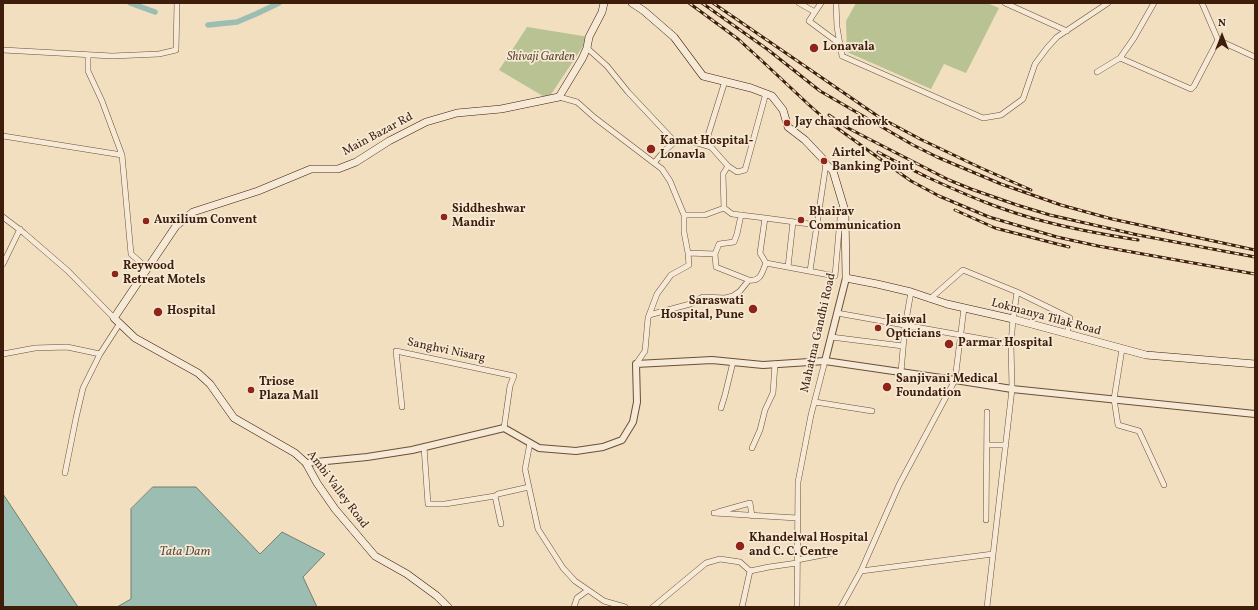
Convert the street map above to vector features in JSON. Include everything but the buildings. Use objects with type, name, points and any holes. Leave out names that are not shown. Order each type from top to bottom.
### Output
[{"type":"main road","points":[[559,97],[582,59],[587,48],[589,37],[602,12],[604,3]]},
{"type":"main road","name":"Mahatma Gandhi Road","points":[[632,3],[644,11],[674,37],[703,76],[751,88],[772,96],[782,110],[788,127],[805,140],[833,171],[845,211],[846,278]]},
{"type":"main road","name":"Main Bazar Rd","points":[[114,318],[176,226],[193,212],[258,191],[311,169],[338,169],[356,162],[389,141],[426,122],[457,113],[501,109],[559,97]]},
{"type":"main road","name":"Lokmanya Tilak Road","points":[[846,278],[912,292],[930,299],[1013,318],[1146,355],[1255,364]]},
{"type":"main road","name":"Ambi Valley Road","points":[[114,318],[135,338],[198,373],[210,384],[234,418],[295,453],[306,463],[317,483],[335,509],[375,556],[407,574],[437,596],[448,607]]},
{"type":"street","points":[[3,50],[112,56],[159,54],[176,50],[177,3]]},
{"type":"street","points":[[799,3],[815,12]]},
{"type":"street","points":[[821,3],[809,21],[840,44]]},
{"type":"street","points":[[836,3],[837,27],[842,56],[984,118],[1001,115],[1023,99],[1035,64],[1047,48],[1057,37],[1108,3]]},
{"type":"street","points":[[1005,3],[1067,31]]},
{"type":"street","points":[[1097,72],[1120,58],[1134,38],[1154,3]]},
{"type":"street","points":[[1202,3],[1218,40],[1255,57]]},
{"type":"street","points":[[1120,58],[1191,89],[1218,40]]},
{"type":"street","points":[[587,48],[607,66],[628,92],[675,142]]},
{"type":"street","points":[[88,54],[88,71],[102,101],[122,155],[131,254],[147,268]]},
{"type":"street","points":[[705,145],[726,81]]},
{"type":"street","points":[[654,163],[665,150],[675,142],[694,142],[711,147],[728,166],[737,172],[745,170],[766,93]]},
{"type":"street","points":[[306,463],[367,457],[424,447],[504,428],[539,448],[576,451],[603,447],[622,440],[633,422],[637,402],[636,364],[645,350],[649,315],[658,294],[671,275],[688,265],[688,253],[684,232],[684,215],[670,181],[662,168],[596,118],[578,102],[559,97]]},
{"type":"street","points":[[3,136],[122,155]]},
{"type":"street","points":[[810,271],[826,164]]},
{"type":"street","points":[[724,208],[723,174],[728,166]]},
{"type":"street","points":[[684,215],[705,215],[724,208]]},
{"type":"street","points":[[724,208],[732,214],[839,228]]},
{"type":"street","points":[[835,276],[840,219],[845,211]]},
{"type":"street","points":[[741,215],[734,242],[719,244],[716,254],[716,267],[754,281],[758,280],[766,263],[760,253],[765,218]]},
{"type":"street","points":[[3,217],[20,229],[68,270],[114,318]]},
{"type":"street","points":[[788,267],[793,222]]},
{"type":"street","points":[[3,264],[20,229]]},
{"type":"street","points":[[688,253],[716,254]]},
{"type":"street","name":"Lokmanya Tilak Road","points":[[766,263],[846,278]]},
{"type":"street","points":[[930,299],[963,270],[1017,292],[1070,318],[1067,334]]},
{"type":"street","name":"Mahatma Gandhi Road","points":[[797,607],[798,482],[815,402],[846,278]]},
{"type":"street","points":[[649,315],[690,304],[703,297],[725,298],[733,296],[740,291],[749,280]]},
{"type":"street","points":[[901,372],[906,326],[912,292]]},
{"type":"street","points":[[987,607],[1012,389],[1011,344],[1017,292]]},
{"type":"street","points":[[841,607],[860,571],[899,485],[955,380],[964,308]]},
{"type":"street","points":[[837,314],[1011,344]]},
{"type":"street","points":[[65,473],[83,388],[100,354],[120,323]]},
{"type":"street","points":[[831,337],[904,346]]},
{"type":"street","points":[[3,354],[35,348],[67,347],[100,354]]},
{"type":"street","points":[[1122,349],[1114,399],[1118,425],[1139,431],[1164,485]]},
{"type":"street","name":"Sanghvi Nisarg","points":[[402,407],[396,350],[514,376],[510,386],[504,428]]},
{"type":"street","points":[[636,364],[712,360],[763,364],[825,361],[1012,389],[1255,414]]},
{"type":"street","points":[[721,408],[733,362]]},
{"type":"street","points":[[752,448],[760,430],[765,410],[773,393],[775,364]]},
{"type":"street","points":[[815,402],[872,411]]},
{"type":"street","points":[[986,520],[987,412]]},
{"type":"street","points":[[530,443],[525,469],[538,529],[563,568],[575,581],[604,601],[625,607]]},
{"type":"street","points":[[987,445],[1006,445]]},
{"type":"street","points":[[424,447],[428,504],[445,504],[495,496],[529,487]]},
{"type":"street","points":[[495,496],[501,524]]},
{"type":"street","points":[[752,516],[750,503],[714,513],[752,516],[798,518]]},
{"type":"street","points":[[750,571],[833,553]]},
{"type":"street","points":[[860,571],[993,554]]},
{"type":"street","points":[[653,607],[706,563],[720,558],[740,562],[750,571]]},
{"type":"street","points":[[742,607],[750,571]]},
{"type":"street","points":[[574,607],[577,598],[588,590]]},
{"type":"green space","points":[[856,3],[987,3],[999,8],[966,73],[944,64],[931,89],[847,52],[846,21]]},
{"type":"green space","name":"Shivaji Garden","points":[[527,27],[589,37],[548,99],[499,70]]},
{"type":"water","name":"Tata Dam","points":[[153,487],[196,487],[260,554],[282,532],[325,554],[303,577],[317,607],[117,607],[131,599],[131,509]]},
{"type":"water","points":[[3,494],[78,607],[3,607]]},
{"type":"waterway","points":[[130,3],[155,12]]},
{"type":"waterway","points":[[208,25],[237,22],[279,3]]},
{"type":"railway","points":[[689,3],[738,39],[826,120],[911,181],[939,196],[989,217],[1057,237],[1098,246],[1255,274]]},
{"type":"railway","points":[[702,3],[767,49],[820,91],[913,145],[937,157],[1001,184],[1061,205],[1112,219],[1255,250]]},
{"type":"railway","points":[[713,3],[879,117],[920,139],[1031,190]]},
{"type":"railway","points":[[829,115],[848,128],[949,180],[1017,205],[1050,215],[1138,235],[1255,257]]},
{"type":"railway","points":[[878,152],[956,190],[1016,213],[1070,227],[1138,240]]},
{"type":"railway","points":[[955,210],[995,228],[1069,247]]},
{"type":"place","name":"Lonavala","points":[[814,48]]},
{"type":"place","name":"Jay chand chowk","points":[[787,123]]},
{"type":"place","name":"Kamat Hospital- Lonavla","points":[[651,149]]},
{"type":"place","name":"Airtel Banking Point","points":[[824,161]]},
{"type":"place","name":"Siddheshwar Mandir","points":[[444,217]]},
{"type":"place","name":"Bhairav Communication","points":[[801,220]]},
{"type":"place","name":"Auxilium Convent","points":[[146,221]]},
{"type":"place","name":"Reywood Retreat Motels","points":[[115,274]]},
{"type":"place","name":"Saraswati Hospital, Pune","points":[[753,309]]},
{"type":"place","name":"Hospital","points":[[158,312]]},
{"type":"place","name":"Jaiswal Opticians","points":[[878,328]]},
{"type":"place","name":"Parmar Hospital","points":[[949,344]]},
{"type":"place","name":"Sanjivani Medical Foundation","points":[[887,387]]},
{"type":"place","name":"Triose Plaza Mall","points":[[251,390]]},
{"type":"place","name":"Khandelwal Hospital and C. C. Centre","points":[[740,546]]}]
